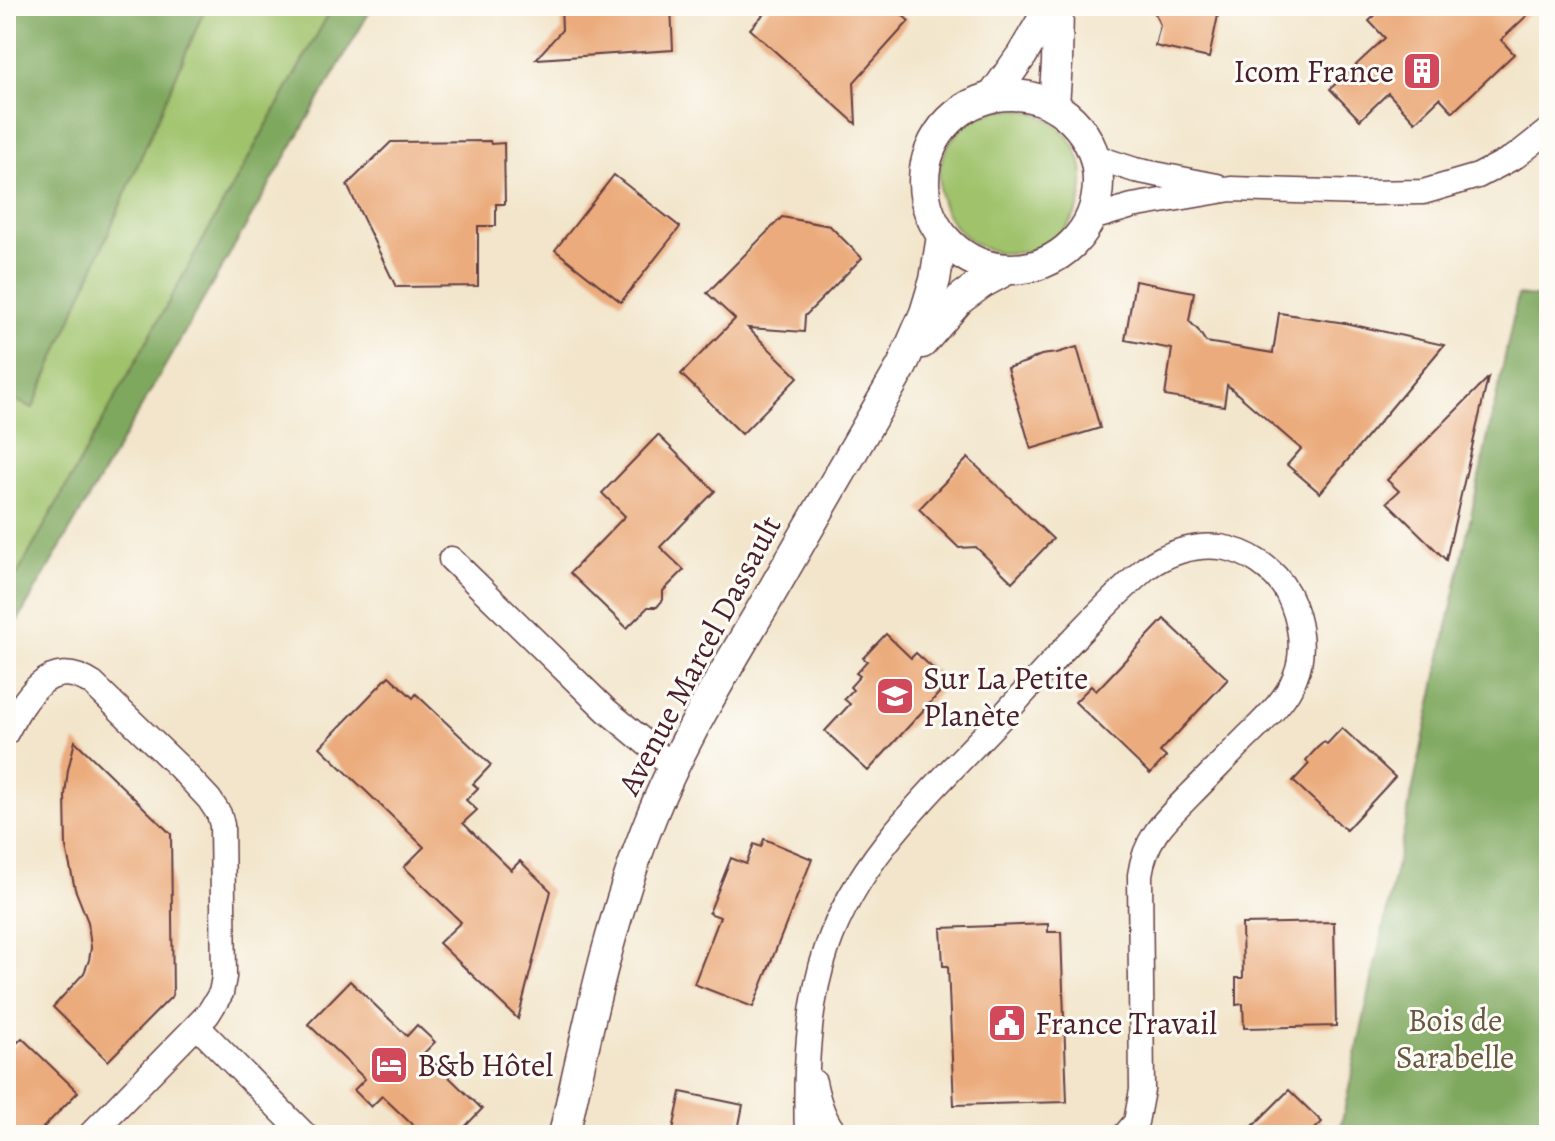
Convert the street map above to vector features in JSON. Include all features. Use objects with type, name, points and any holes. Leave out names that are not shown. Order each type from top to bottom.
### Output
[{"type":"street","name":"Avenue Marcel Dassault","points":[[993,96],[1051,6]]},
{"type":"street","points":[[1054,105],[1058,6]]},
{"type":"street","name":"Avenue Marcel Dassault","points":[[1024,95],[1054,105],[1080,127],[1095,157],[1099,188],[1092,218],[1078,240],[1057,257],[1033,267],[1006,270],[982,265],[960,253],[942,236],[929,214],[924,189],[927,158],[941,130],[964,108],[993,96],[1024,95]]},
{"type":"street","points":[[1095,157],[1135,170],[1231,189],[1423,192],[1478,176],[1516,156],[1549,130]]},
{"type":"street","points":[[1092,218],[1132,206],[1231,189]]},
{"type":"street","name":"Avenue Marcel Dassault","points":[[564,1135],[595,996],[625,890],[652,815],[714,691],[902,366],[925,313],[935,280],[942,236]]},
{"type":"street","name":"Avenue Marcel Dassault","points":[[902,366],[960,299],[1006,270]]},
{"type":"street","points":[[807,1135],[806,1086],[812,1010],[819,978],[837,922],[868,866],[893,834],[1048,667],[1146,568],[1175,552],[1209,546],[1225,548],[1240,552],[1269,569],[1287,591],[1299,625],[1300,659],[1296,676],[1276,707],[1169,816],[1151,838],[1145,851],[1140,875],[1142,1090],[1136,1122],[1125,1135]]},
{"type":"street","points":[[451,559],[606,710],[673,769]]},
{"type":"street","points":[[6,733],[20,708],[43,682],[64,673],[84,678],[199,788],[215,806],[222,825],[224,985],[216,1004],[90,1135]]},
{"type":"street","points":[[197,1026],[305,1135]]},
{"type":"street","points":[[810,1044],[814,1086],[821,1109],[837,1135]]},
{"type":"green space","points":[[6,6],[206,6],[33,408],[6,396]]},
{"type":"green space","points":[[206,6],[333,6],[6,595],[6,396],[33,408]]},
{"type":"green space","points":[[333,6],[373,6],[6,641],[6,595]]},
{"type":"green space","points":[[1011,109],[1038,115],[1062,130],[1077,154],[1083,181],[1077,208],[1062,232],[1038,247],[1011,253],[984,247],[960,232],[945,208],[939,181],[945,154],[960,130],[984,115]]},
{"type":"green space","name":"Bois de Sarabelle","points":[[1518,295],[1549,299],[1549,1135],[1339,1135]]},
{"type":"building","points":[[561,6],[671,6],[673,50],[536,59],[562,30]]},
{"type":"building","points":[[771,6],[892,6],[909,21],[854,82],[856,124],[750,29]]},
{"type":"building","points":[[1152,6],[1220,6],[1209,58],[1155,46],[1160,25]]},
{"type":"building","name":"Icom France","points":[[1385,6],[1537,6],[1501,40],[1514,54],[1453,112],[1440,98],[1415,122],[1388,93],[1360,120],[1330,89],[1385,38],[1369,21]]},
{"type":"building","points":[[490,141],[491,144],[504,143],[505,204],[496,204],[496,226],[478,226],[478,286],[396,287],[347,185],[391,142]]},
{"type":"building","points":[[614,175],[680,227],[621,302],[555,250]]},
{"type":"building","points":[[782,217],[830,226],[862,258],[805,316],[804,332],[748,328],[798,377],[742,434],[681,374],[735,319],[707,293]]},
{"type":"building","points":[[1135,281],[1194,292],[1189,321],[1206,342],[1273,353],[1279,313],[1345,323],[1444,345],[1320,493],[1287,465],[1301,449],[1227,385],[1224,406],[1165,396],[1172,349],[1125,340]]},
{"type":"building","points":[[1077,347],[1100,428],[1031,449],[1007,368],[1041,355]]},
{"type":"building","points":[[1488,378],[1446,560],[1387,502],[1399,491],[1387,480]]},
{"type":"building","points":[[658,435],[715,491],[660,547],[684,570],[663,591],[663,600],[657,607],[648,607],[627,628],[570,573],[625,516],[602,493]]},
{"type":"building","points":[[968,458],[1053,539],[1012,582],[976,547],[959,548],[919,509]]},
{"type":"building","points":[[1164,619],[1228,679],[1160,752],[1166,757],[1150,774],[1075,702],[1091,686],[1096,691]]},
{"type":"building","points":[[886,634],[911,658],[916,653],[938,673],[929,683],[940,692],[868,771],[825,731],[850,704],[844,699],[860,676],[856,673],[867,661],[863,658]]},
{"type":"building","points":[[389,676],[413,698],[416,694],[491,765],[473,784],[478,788],[466,800],[477,810],[463,823],[511,870],[520,861],[551,891],[518,1019],[439,943],[461,922],[404,867],[424,847],[320,747]]},
{"type":"building","points":[[1342,728],[1395,777],[1346,830],[1293,781],[1309,764],[1306,760],[1317,748],[1324,742],[1327,744]]},
{"type":"building","points":[[75,741],[171,834],[173,995],[108,1061],[53,1007],[84,973],[91,948],[88,922],[75,889],[66,848],[65,795]]},
{"type":"building","points":[[764,839],[812,859],[753,1007],[694,984],[720,917],[709,913],[731,858],[746,864],[754,844],[761,847]]},
{"type":"building","points":[[1334,922],[1336,1026],[1244,1028],[1243,1004],[1236,1005],[1236,978],[1243,978],[1242,924]]},
{"type":"building","name":"France Travail","points":[[1048,924],[1048,932],[1061,932],[1067,1102],[954,1105],[948,966],[943,966],[941,928]]},
{"type":"building","points":[[350,981],[407,1036],[417,1025],[435,1042],[424,1053],[482,1109],[457,1135],[423,1135],[382,1096],[371,1107],[354,1090],[365,1079],[308,1024]]},
{"type":"building","points":[[22,1038],[78,1092],[36,1135],[6,1135],[6,1054]]},
{"type":"building","points":[[1289,1090],[1322,1122],[1309,1135],[1244,1135]]},
{"type":"building","points":[[681,1092],[743,1105],[737,1135],[672,1135]]},
{"type":"place","name":"Icom France","points":[[1422,71]]},
{"type":"place","name":"Sur La Petite Planète","points":[[895,696]]},
{"type":"place","name":"France Travail","points":[[1007,1023]]},
{"type":"place","name":"B&b Hôtel","points":[[389,1065]]}]
